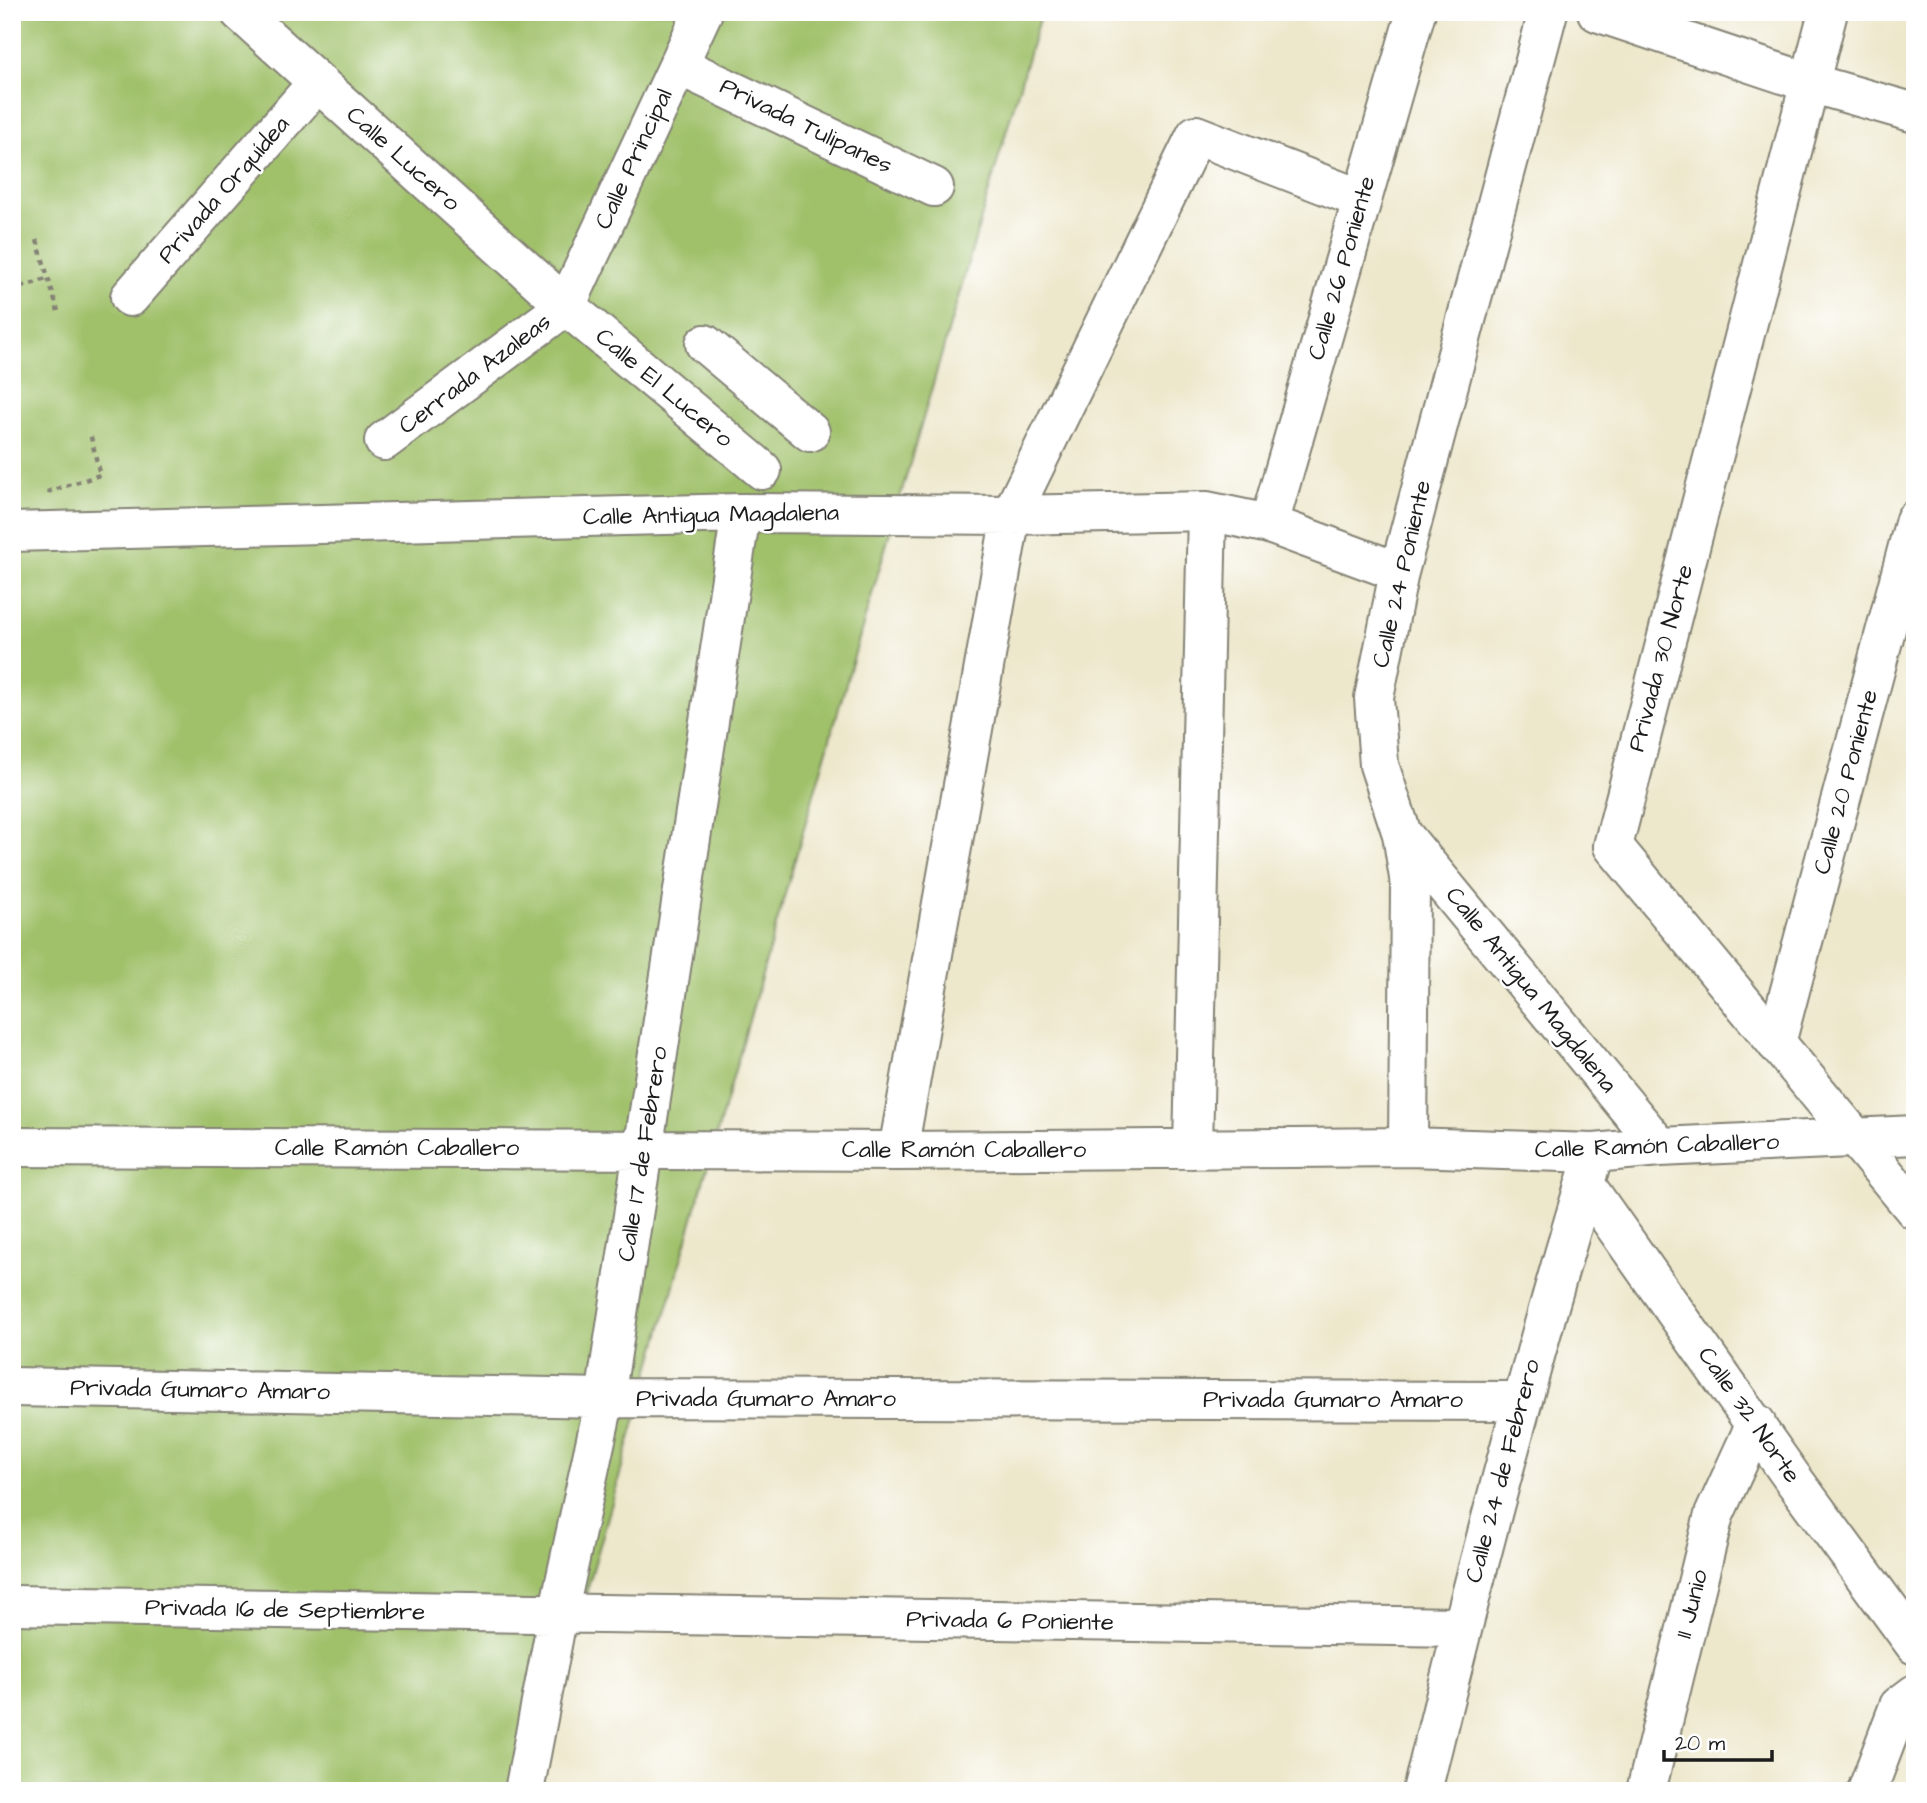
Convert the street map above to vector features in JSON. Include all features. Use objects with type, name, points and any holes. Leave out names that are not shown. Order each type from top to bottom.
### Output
[{"type":"street","name":"Calle Lucero","points":[[240,12],[566,306]]},
{"type":"street","name":"Calle Principal","points":[[566,306],[703,12]]},
{"type":"street","name":"Calle 26 Poniente","points":[[1269,524],[1416,12]]},
{"type":"street","name":"Calle 24 Poniente","points":[[1408,1147],[1410,884],[1402,834],[1379,765],[1374,698],[1399,572],[1548,12]]},
{"type":"street","points":[[1597,12],[1810,83],[1915,113]]},
{"type":"street","name":"Privada 30 Norte","points":[[1828,12],[1613,846],[1915,1210]]},
{"type":"street","name":"Privada Tulipanes","points":[[678,65],[934,187]]},
{"type":"street","name":"Privada Orquídea","points":[[130,297],[317,83]]},
{"type":"street","points":[[898,1150],[1011,515],[1196,135],[1361,200]]},
{"type":"street","name":"Cerrada Azaleas","points":[[384,441],[566,306]]},
{"type":"street","name":"Calle El Lucero","points":[[566,306],[762,470]]},
{"type":"street","points":[[705,344],[810,432]]},
{"type":"street","points":[[730,443],[769,398]]},
{"type":"street","points":[[1194,1149],[1207,511]]},
{"type":"street","name":"Calle Antigua Magdalena","points":[[12,532],[741,513],[1011,515],[1207,511],[1269,524],[1399,572]]},
{"type":"street","name":"Calle 17 de Febrero","points":[[524,1791],[558,1614],[605,1398],[741,513]]},
{"type":"street","name":"Calle 20 Poniente","points":[[1776,1043],[1915,520]]},
{"type":"street","name":"Calle Antigua Magdalena","points":[[1402,834],[1660,1147]]},
{"type":"street","name":"Calle Ramón Caballero","points":[[12,1147],[898,1150],[1408,1147],[1589,1168],[1660,1147],[1915,1135]]},
{"type":"street","name":"Calle 24 de Febrero","points":[[1422,1791],[1461,1628],[1521,1401],[1589,1168]]},
{"type":"street","name":"Calle 32 Norte","points":[[1589,1168],[1791,1476],[1915,1645]]},
{"type":"street","name":"Privada Gumaro Amaro","points":[[12,1387],[605,1398],[1521,1401]]},
{"type":"street","name":"11 Junio","points":[[1646,1791],[1714,1515],[1756,1423]]},
{"type":"street","name":"Privada 16 de Septiembre","points":[[12,1605],[558,1614]]},
{"type":"street","name":"Privada 6 Poniente","points":[[558,1614],[1461,1628]]},
{"type":"street","points":[[1867,1791],[1899,1706],[1915,1694]]},
{"type":"path","points":[[37,240],[58,311]]},
{"type":"path","points":[[12,290],[50,278]]},
{"type":"path","points":[[37,494],[100,475],[90,433]]},
{"type":"green space","points":[[12,12],[1041,12],[789,880],[530,1791],[12,1791]]}]
